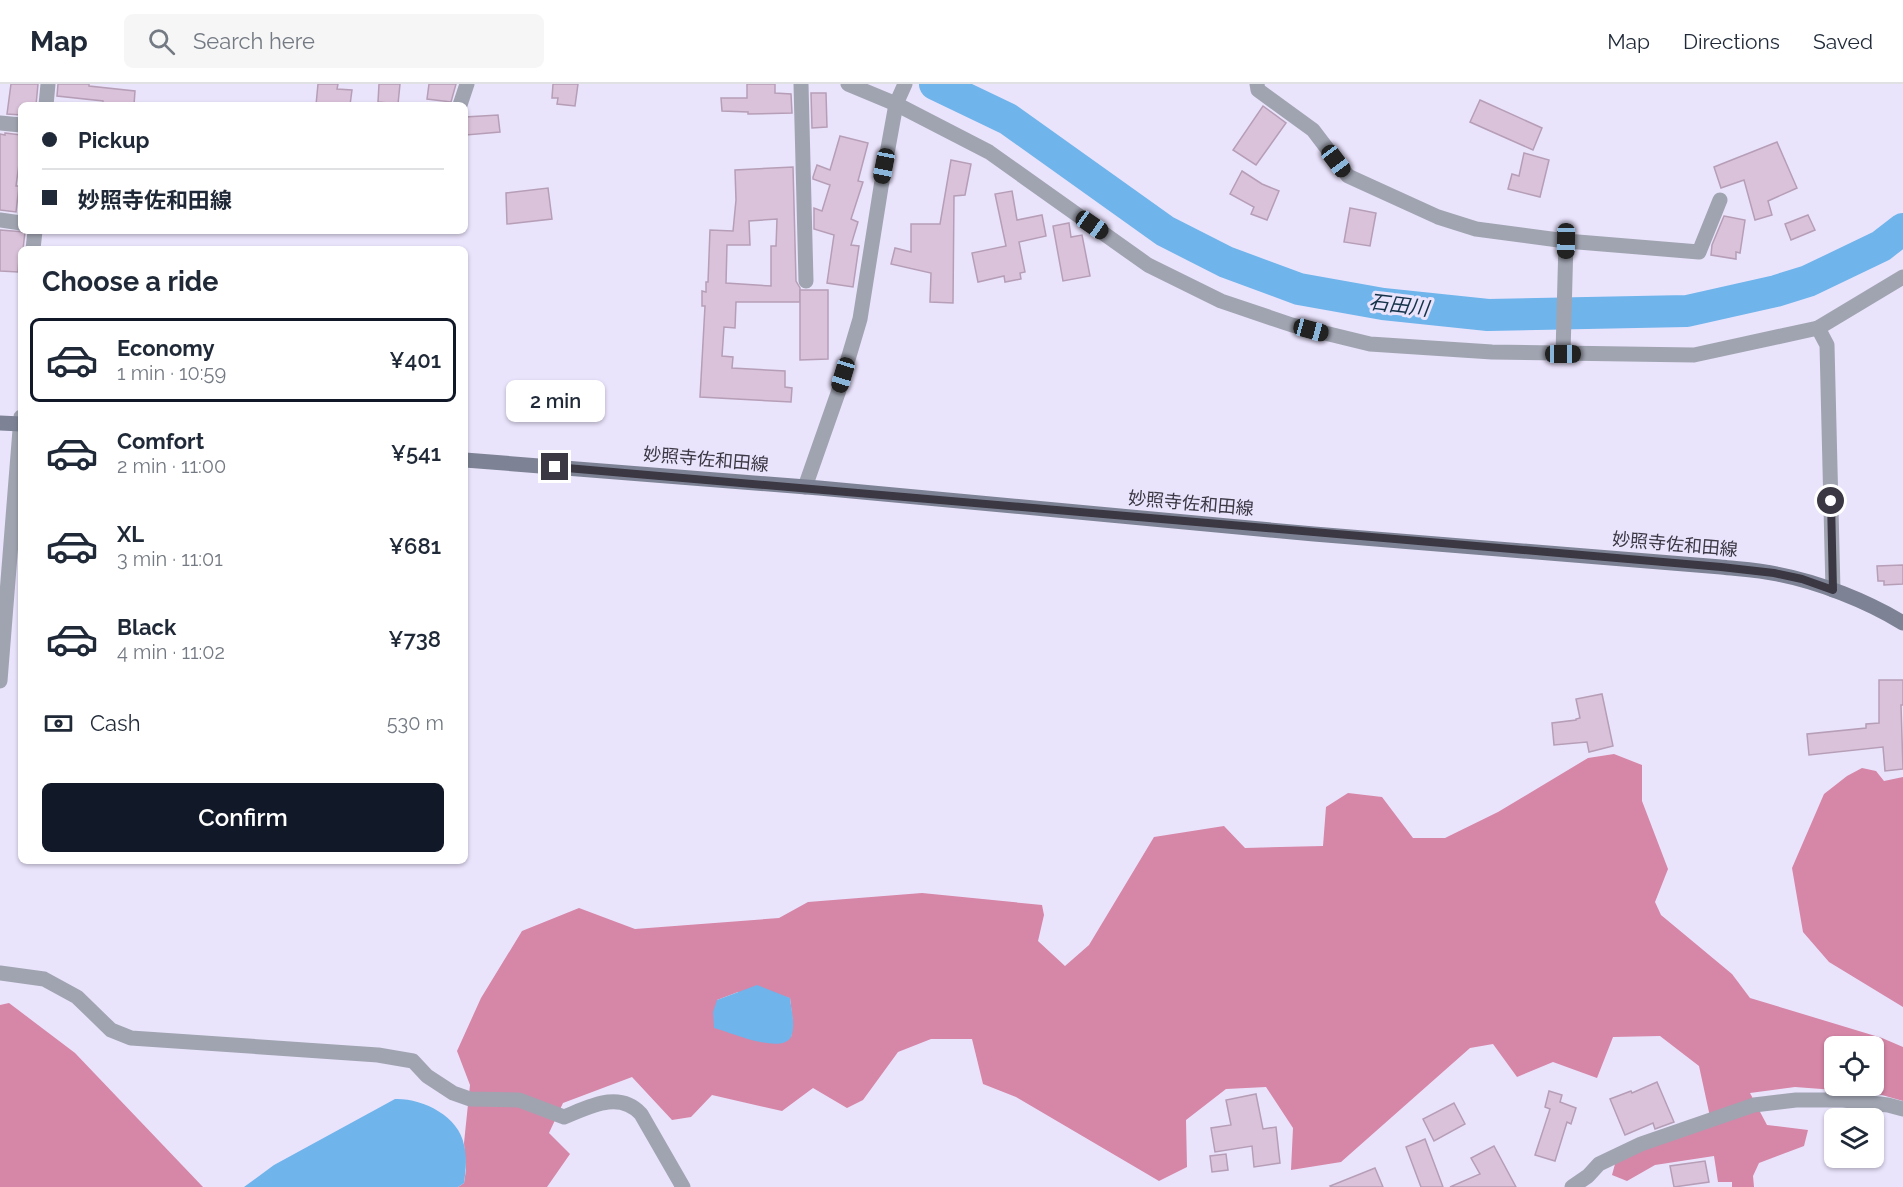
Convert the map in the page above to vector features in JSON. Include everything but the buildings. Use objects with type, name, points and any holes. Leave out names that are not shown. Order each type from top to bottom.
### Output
[{"type":"main road","points":[[0,423],[18,424]]},
{"type":"main road","name":"妙照寺佐和田線","points":[[468,460],[805,487],[1314,534],[1721,567],[1802,579],[1833,590],[1903,623]]},
{"type":"street","points":[[46,102],[48,84]]},
{"type":"street","points":[[461,102],[467,84]]},
{"type":"street","points":[[801,84],[806,281]]},
{"type":"street","points":[[848,84],[900,94],[989,152],[1148,265],[1221,300],[1292,325],[1370,344],[1492,352],[1563,348],[1694,355],[1818,328],[1903,277]]},
{"type":"street","points":[[1257,84],[1258,90],[1313,130],[1348,176],[1438,217],[1476,228],[1566,241],[1699,252],[1720,200]]},
{"type":"street","points":[[805,487],[838,393],[860,320],[880,187],[900,94]]},
{"type":"street","points":[[0,123],[18,125]]},
{"type":"street","points":[[0,220],[18,223]]},
{"type":"street","points":[[1563,348],[1566,241]]},
{"type":"street","points":[[1818,328],[1827,345],[1833,590]]},
{"type":"street","points":[[0,681],[18,461]]},
{"type":"street","points":[[0,973],[44,979],[77,997],[111,1030],[131,1038],[378,1055],[413,1061],[427,1076],[453,1093],[470,1099],[519,1100],[564,1117],[608,1101],[634,1106],[641,1114],[683,1187]]},
{"type":"street","points":[[1572,1187],[1588,1176],[1599,1164],[1641,1144],[1754,1105],[1796,1100],[1843,1100],[1903,1109]]},
{"type":"shaded area","points":[[1614,754],[1642,765],[1642,801],[1668,869],[1655,902],[1661,915],[1732,974],[1750,998],[1875,1036],[1824,1036],[1824,1089],[1795,1087],[1750,1093],[1767,1125],[1808,1130],[1804,1146],[1759,1163],[1753,1176],[1754,1187],[1732,1187],[1732,1182],[1718,1182],[1714,1156],[1655,1165],[1627,1181],[1612,1175],[1615,1164],[1660,1141],[1712,1126],[1699,1066],[1660,1036],[1613,1037],[1597,1078],[1553,1062],[1517,1077],[1493,1044],[1470,1048],[1341,1162],[1291,1170],[1293,1128],[1266,1087],[1226,1089],[1186,1120],[1187,1167],[1159,1181],[1016,1097],[983,1084],[972,1039],[931,1039],[898,1052],[863,1100],[847,1108],[813,1088],[782,1111],[712,1095],[691,1117],[672,1120],[632,1077],[563,1103],[549,1133],[570,1154],[547,1187],[458,1187],[464,1183],[466,1170],[464,1143],[470,1085],[457,1051],[481,998],[522,931],[579,908],[635,929],[779,918],[808,902],[922,893],[1042,905],[1044,915],[1038,941],[1065,966],[1089,945],[1154,837],[1224,826],[1245,848],[1323,846],[1326,807],[1348,793],[1382,797],[1413,838],[1445,838],[1498,812],[1588,758]],"holes":[[[738,992],[790,998],[793,1024],[791,1037],[717,1000]]]},
{"type":"shaded area","points":[[1862,768],[1876,771],[1884,781],[1903,777],[1903,1007],[1829,962],[1803,932],[1792,868],[1824,794],[1847,776]]},
{"type":"shaded area","points":[[9,1003],[75,1053],[203,1187],[0,1187],[0,1005]]},
{"type":"shaded area","points":[[1884,1039],[1903,1047],[1903,1101],[1884,1096]]},
{"type":"water","points":[[757,985],[790,998],[793,1028],[791,1037],[785,1042],[777,1044],[755,1041],[714,1028],[713,1012],[717,1000]]},
{"type":"water","points":[[395,1099],[406,1099],[427,1105],[447,1117],[455,1125],[461,1135],[465,1150],[464,1183],[458,1187],[244,1187],[274,1165]]},
{"type":"waterway","name":"石田川","points":[[935,84],[1008,119],[1165,231],[1226,262],[1299,289],[1383,304],[1488,315],[1687,311],[1776,291],[1808,281],[1881,246],[1903,229]]},
{"type":"route","points":[[555,467],[819,488],[1314,534],[1721,567],[1774,573],[1802,579],[1833,590],[1831,501]]}]
